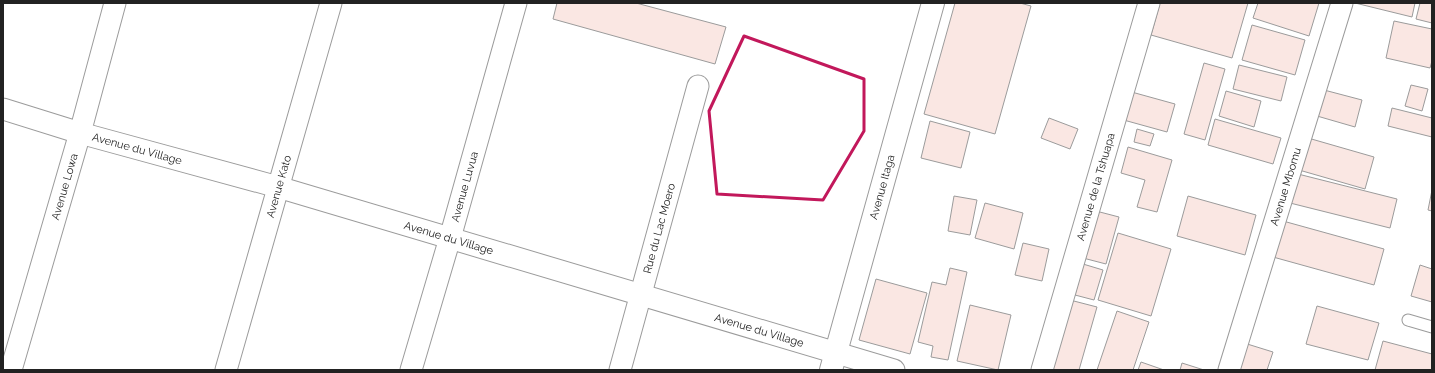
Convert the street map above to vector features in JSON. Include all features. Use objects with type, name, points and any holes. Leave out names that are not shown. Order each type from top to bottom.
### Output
[{"type":"street","name":"Avenue Lowa","points":[[11,370],[80,133],[115,3]]},
{"type":"street","name":"Avenue Kato","points":[[226,370],[331,3]]},
{"type":"street","name":"Avenue Luvua","points":[[411,370],[516,3]]},
{"type":"street","name":"Avenue Itaga","points":[[834,361],[933,3]]},
{"type":"street","name":"Avenue de la Tshuapa","points":[[1042,370],[1149,3]]},
{"type":"street","name":"Avenue Mbomu","points":[[1229,370],[1342,3]]},
{"type":"street","name":"Rue du Lac Moero","points":[[620,370],[698,86]]},
{"type":"street","name":"Avenue du Village","points":[[3,109],[80,133],[278,187],[641,294],[834,361],[894,370]]},
{"type":"lane","points":[[1408,320],[1432,327]]},
{"type":"highlighted area","points":[[744,36],[864,79],[864,131],[823,200],[717,194],[709,111]]},
{"type":"building","points":[[557,3],[636,3],[726,27],[715,64],[553,19]]},
{"type":"building","points":[[955,3],[1020,3],[1031,6],[995,134],[924,114]]},
{"type":"building","points":[[1160,3],[1248,3],[1232,58],[1151,35]]},
{"type":"building","points":[[1258,3],[1319,3],[1309,36],[1253,18]]},
{"type":"building","points":[[1355,3],[1415,3],[1412,17]]},
{"type":"building","points":[[1420,3],[1432,3],[1432,23],[1416,19]]},
{"type":"building","points":[[1394,21],[1432,29],[1432,61],[1430,68],[1386,58]]},
{"type":"building","points":[[1252,25],[1305,40],[1295,75],[1242,60]]},
{"type":"building","points":[[1204,63],[1225,69],[1205,140],[1184,134]]},
{"type":"building","points":[[1239,65],[1287,77],[1281,101],[1233,89]]},
{"type":"building","points":[[1411,85],[1428,89],[1422,111],[1405,106]]},
{"type":"building","points":[[1324,90],[1362,100],[1355,127],[1317,116]]},
{"type":"building","points":[[1128,91],[1175,104],[1167,132],[1120,119]]},
{"type":"building","points":[[1226,91],[1261,101],[1254,127],[1219,116]]},
{"type":"building","points":[[1392,108],[1432,118],[1432,137],[1388,126]]},
{"type":"building","points":[[1049,118],[1078,129],[1070,149],[1041,138]]},
{"type":"building","points":[[1215,119],[1281,138],[1273,164],[1208,145]]},
{"type":"building","points":[[930,121],[970,132],[961,168],[921,158]]},
{"type":"building","points":[[1137,129],[1154,134],[1150,146],[1134,142]]},
{"type":"building","points":[[1308,138],[1374,157],[1365,189],[1299,170]]},
{"type":"building","points":[[1128,147],[1172,160],[1157,212],[1137,207],[1145,180],[1121,173]]},
{"type":"building","points":[[1294,173],[1397,199],[1390,228],[1286,202]]},
{"type":"building","points":[[1432,190],[1432,211],[1428,210]]},
{"type":"building","points":[[954,196],[977,200],[970,235],[948,231]]},
{"type":"building","points":[[1188,196],[1256,215],[1245,255],[1177,236]]},
{"type":"building","points":[[985,203],[1023,213],[1014,249],[975,238]]},
{"type":"building","points":[[1096,211],[1119,217],[1106,264],[1083,258]]},
{"type":"building","points":[[1283,221],[1384,249],[1374,285],[1273,257]]},
{"type":"building","points":[[1118,233],[1171,249],[1151,316],[1098,300]]},
{"type":"building","points":[[1023,243],[1049,249],[1042,281],[1015,275]]},
{"type":"building","points":[[1083,264],[1103,270],[1094,300],[1075,295]]},
{"type":"building","points":[[1420,265],[1432,269],[1432,302],[1411,296]]},
{"type":"building","points":[[950,268],[967,272],[948,360],[931,357],[933,346],[918,342],[932,282],[946,285]]},
{"type":"building","points":[[876,279],[927,293],[910,354],[859,340]]},
{"type":"building","points":[[1070,300],[1097,307],[1079,370],[1050,370]]},
{"type":"building","points":[[970,305],[1011,315],[998,370],[957,361]]},
{"type":"building","points":[[1317,306],[1379,323],[1368,360],[1306,344]]},
{"type":"building","points":[[1117,311],[1149,322],[1133,370],[1097,370]]},
{"type":"building","points":[[1383,341],[1432,354],[1432,370],[1375,370]]},
{"type":"building","points":[[1244,343],[1273,352],[1267,370],[1238,370]]},
{"type":"building","points":[[1141,362],[1164,370],[1138,370]]},
{"type":"building","points":[[1182,363],[1204,370],[1180,370]]}]
